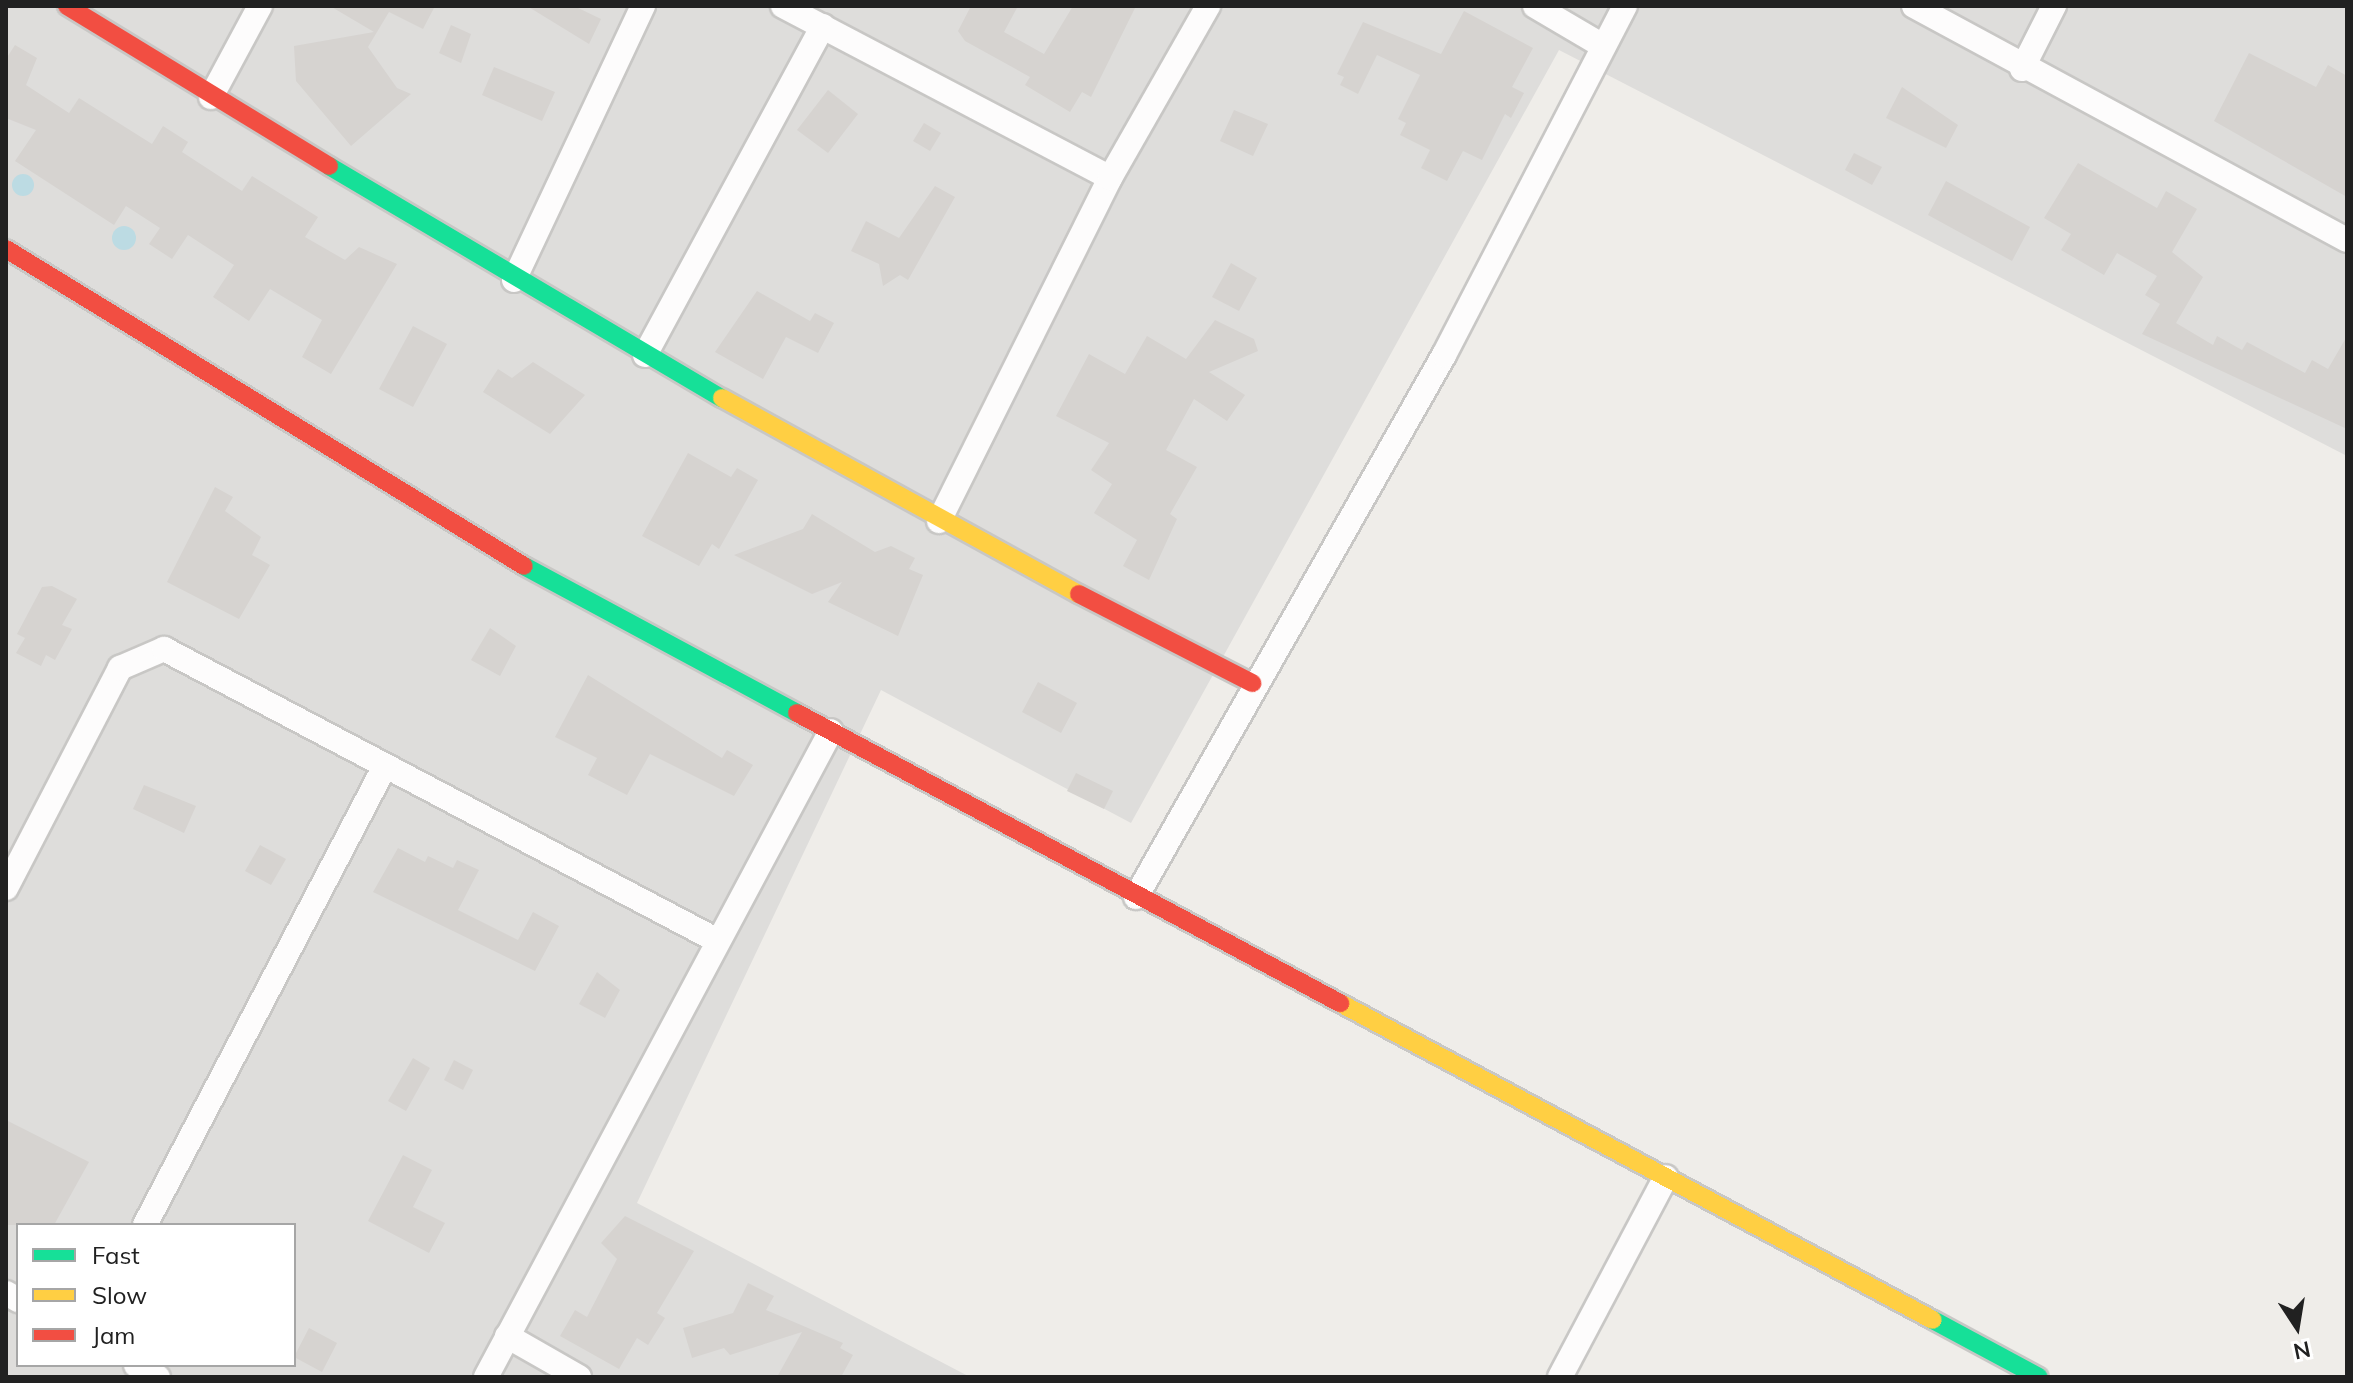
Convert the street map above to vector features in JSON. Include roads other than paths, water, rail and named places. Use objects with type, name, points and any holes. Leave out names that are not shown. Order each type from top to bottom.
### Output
[{"type":"street","points":[[67,6],[514,280],[645,355],[939,521],[1252,683]]},
{"type":"street","points":[[211,97],[260,6]]},
{"type":"street","points":[[514,280],[643,6]]},
{"type":"street","points":[[783,6],[1110,178]]},
{"type":"street","points":[[939,521],[1110,178],[1208,6]]},
{"type":"street","points":[[1535,6],[1603,46]]},
{"type":"street","points":[[1136,897],[1252,683],[1444,355],[1625,6]]},
{"type":"street","points":[[1914,6],[2022,69],[2347,240]]},
{"type":"street","points":[[2022,69],[2054,6]]},
{"type":"street","points":[[645,355],[823,26]]},
{"type":"street","points":[[6,249],[474,540],[1136,897],[2039,1377]]},
{"type":"street","points":[[6,888],[120,668],[147,652],[177,651],[385,766],[718,941]]},
{"type":"street","points":[[486,1377],[831,731]]},
{"type":"street","points":[[146,1223],[385,766]]},
{"type":"street","points":[[1560,1377],[1666,1177]]},
{"type":"street","points":[[507,1336],[579,1377]]},
{"type":"street","points":[[140,1367],[158,1377]]},
{"type":"water","points":[[19,174],[27,174],[34,185],[27,196],[19,196],[12,189],[12,181]]},
{"type":"water","points":[[124,226],[133,229],[136,238],[133,247],[124,250],[115,247],[112,238],[115,229]]}]
